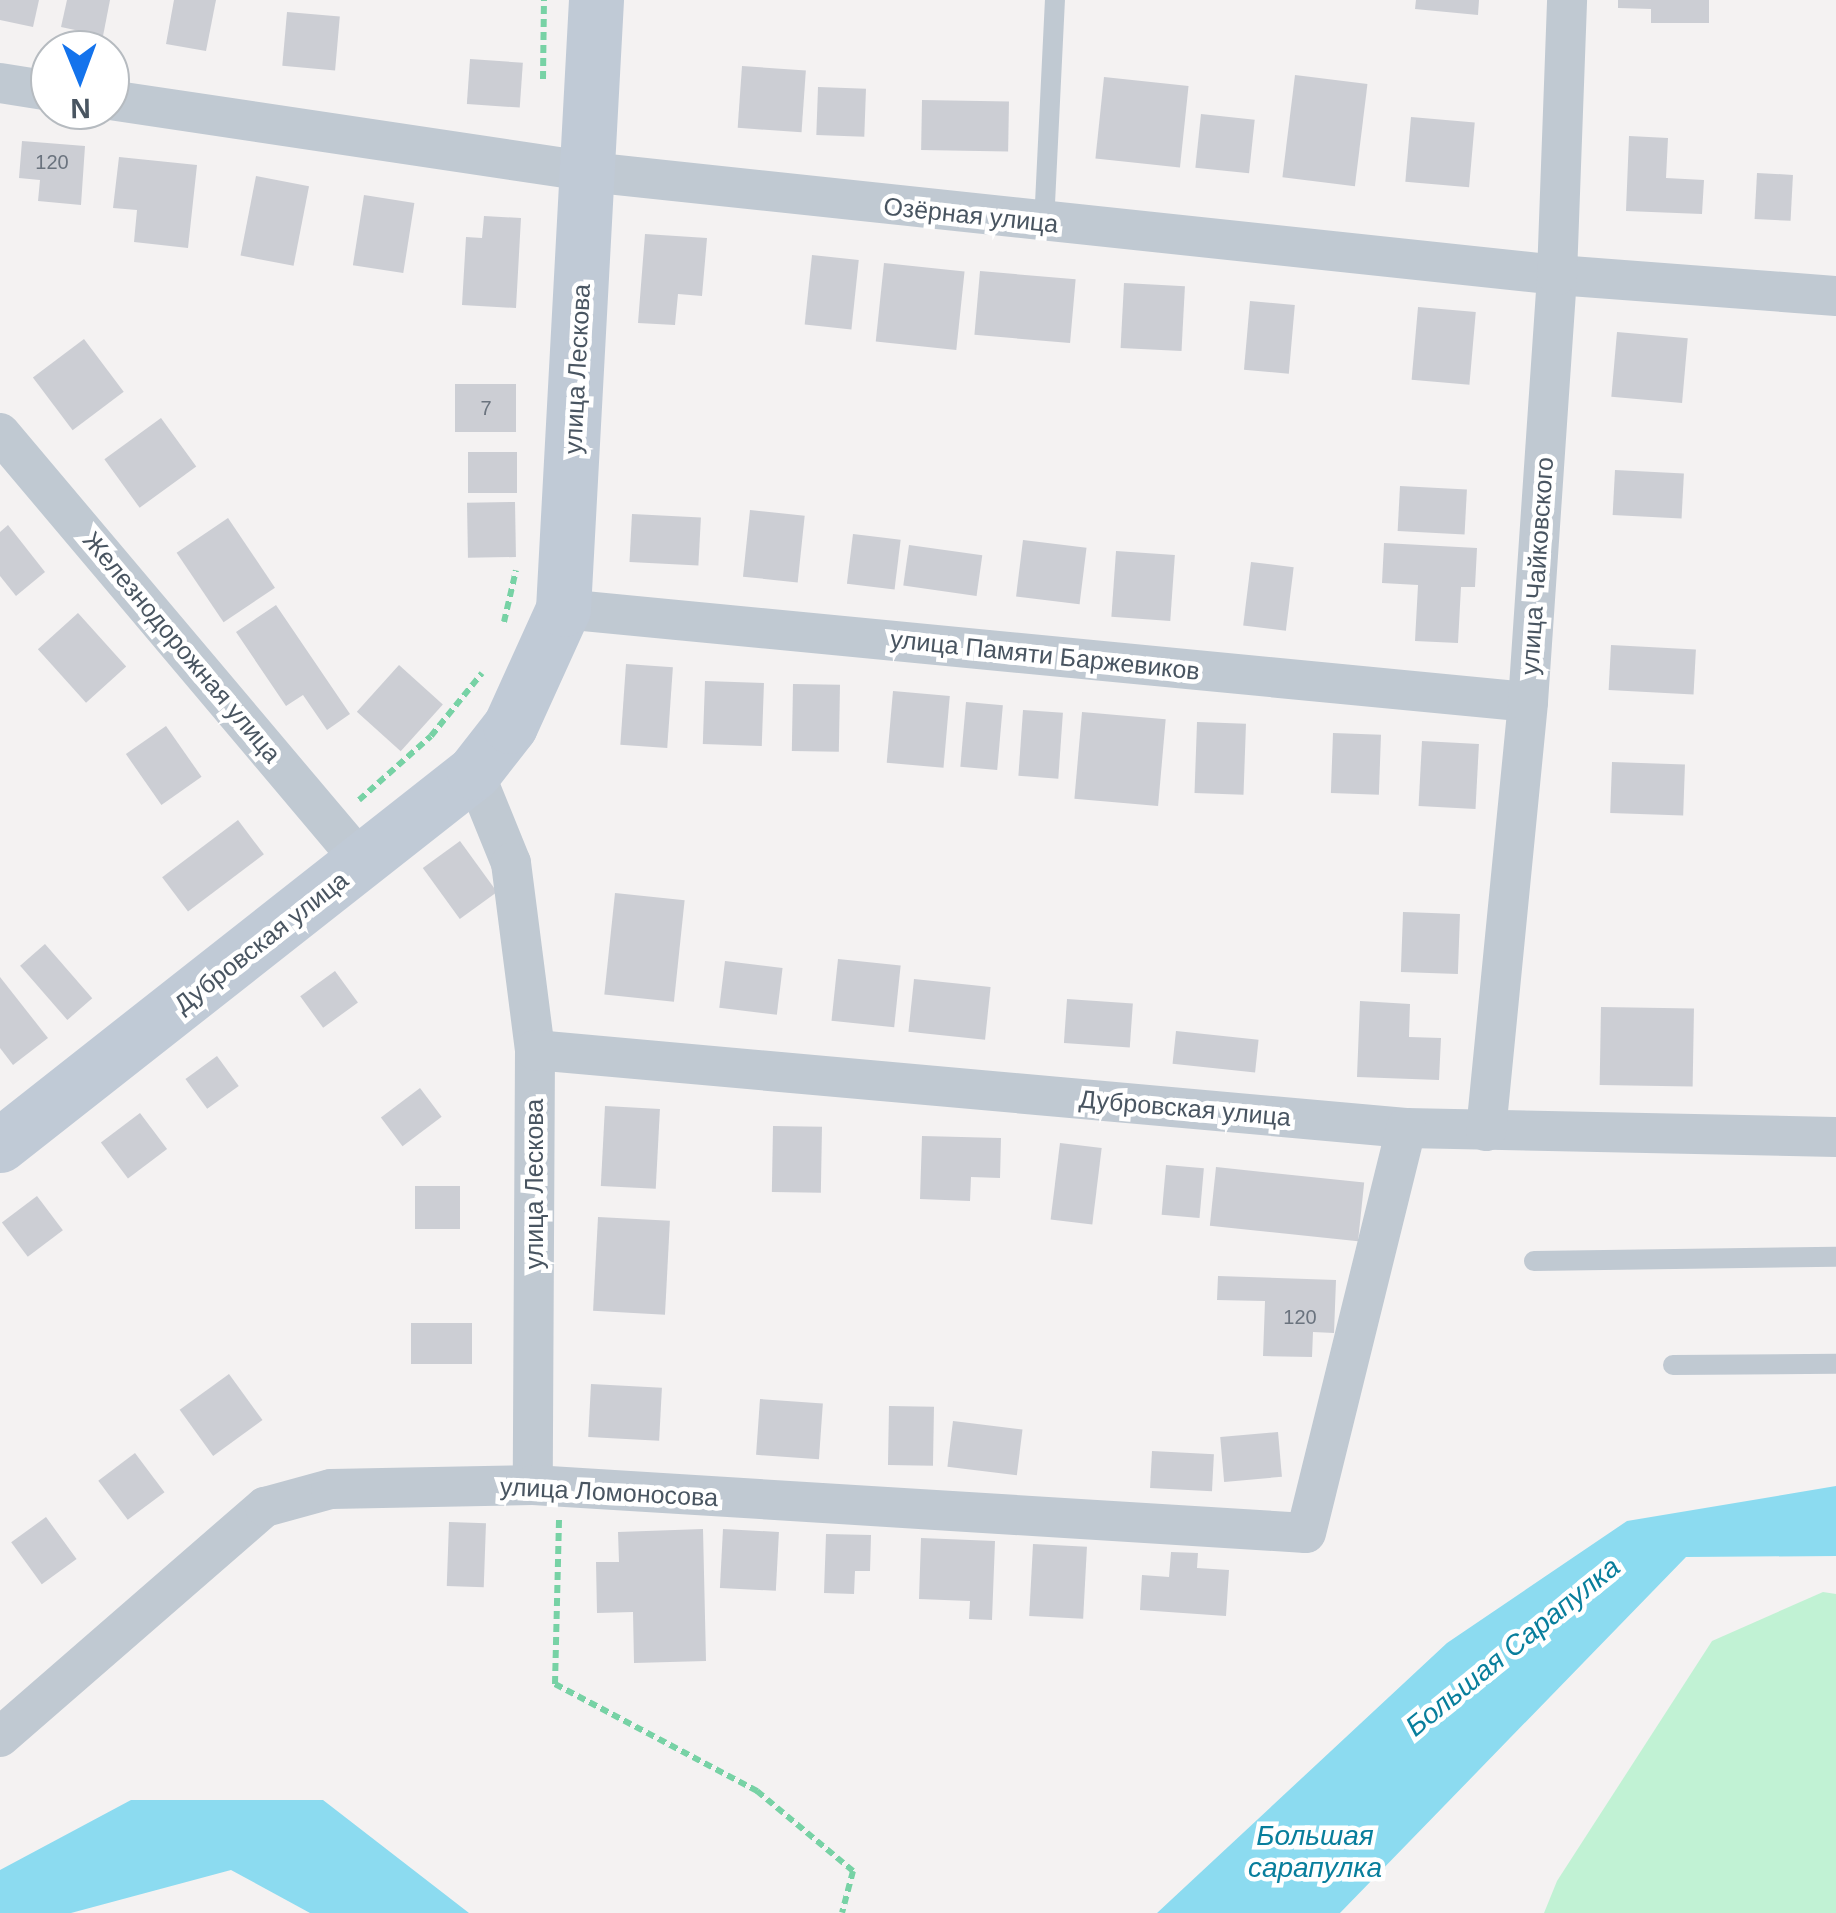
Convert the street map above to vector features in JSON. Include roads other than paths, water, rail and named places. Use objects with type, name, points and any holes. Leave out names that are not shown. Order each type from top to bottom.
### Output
[{"type":"street","name":"улица Лескова","points":[[510,726],[562,608],[596,0]]},
{"type":"street","name":"улица Чайковского","points":[[1486,1131],[1528,702],[1557,276],[1567,0]]},
{"type":"street","points":[[0,84],[30,88]]},
{"type":"street","name":"Озёрная улица","points":[[130,103],[589,172],[1044,224],[1557,276],[1836,296]]},
{"type":"street","name":"Железнодорожная улица","points":[[3,443],[347,843]]},
{"type":"street","name":"улица Памяти Баржевиков","points":[[562,608],[1528,702]]},
{"type":"street","name":"Дубровская улица","points":[[0,1145],[347,843],[474,772],[510,726]]},
{"type":"street","name":"улица Лескова","points":[[474,772],[511,862],[535,1050],[533,1485]]},
{"type":"street","name":"Дубровская улица","points":[[535,1050],[1406,1128],[1836,1137]]},
{"type":"street","name":"улица Ломоносова","points":[[0,1737],[265,1507],[332,1490],[533,1485],[1306,1533],[1406,1128]]},
{"type":"lane","points":[[1044,224],[1055,0]]},
{"type":"lane","points":[[1534,1260],[1836,1257]]},
{"type":"lane","points":[[1673,1365],[1836,1364]]},
{"type":"water","name":"Большая сарапулка","points":[[1836,1486],[1836,1556],[1686,1557],[1340,1913],[1157,1913],[1447,1643],[1627,1521]]},
{"type":"water","points":[[131,1800],[323,1800],[469,1913],[310,1913],[231,1870],[71,1913],[0,1913],[0,1870]]},
{"type":"water label","name":"Большая Сарапулка","points":[[1513,1647]]}]
